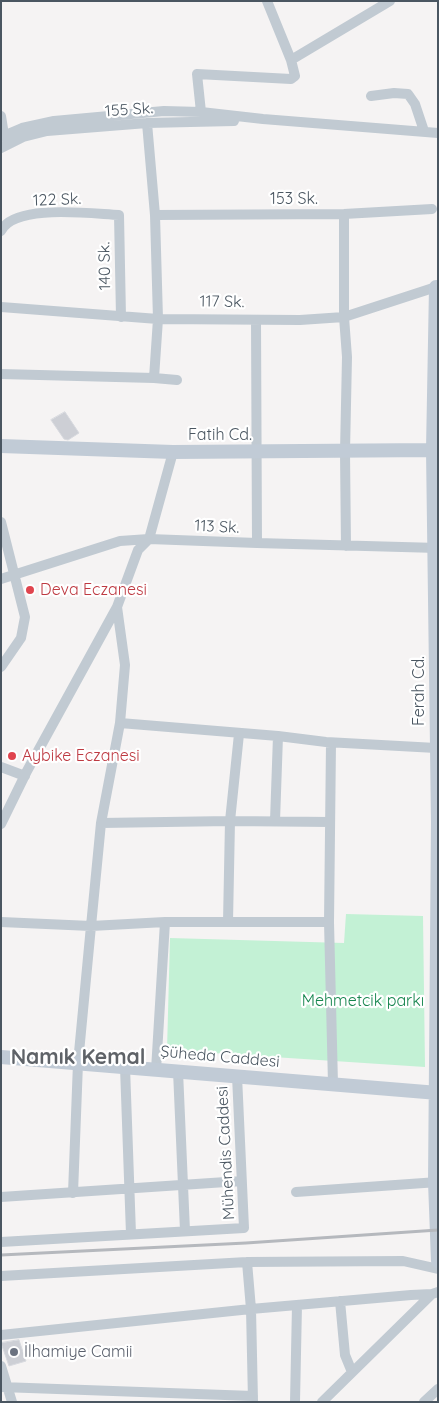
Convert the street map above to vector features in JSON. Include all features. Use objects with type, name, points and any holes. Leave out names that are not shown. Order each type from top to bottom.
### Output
[{"type":"street","points":[[201,112],[197,74],[291,79],[295,76],[291,60],[267,1]]},
{"type":"street","points":[[291,60],[378,4],[390,1]]},
{"type":"street","points":[[371,96],[394,92],[408,94],[415,104],[424,131]]},
{"type":"street","name":"155 Sk.","points":[[3,136],[22,128],[54,121],[164,111],[201,112],[263,119],[438,132]]},
{"type":"street","points":[[1,116],[3,136]]},
{"type":"street","name":"155 Sk.","points":[[1,148],[23,137],[47,131],[147,123],[263,119]]},
{"type":"street","points":[[147,123],[155,215],[158,319],[154,378]]},
{"type":"street","name":"153 Sk.","points":[[155,215],[344,214],[432,209]]},
{"type":"street","name":"122 Sk.","points":[[1,231],[3,227],[16,218],[34,213],[56,212],[119,215]]},
{"type":"street","points":[[344,214],[344,317],[347,357],[346,546]]},
{"type":"street","name":"140 Sk.","points":[[119,215],[121,317]]},
{"type":"street","name":"117 Sk.","points":[[1,307],[158,319],[300,320],[344,317],[437,287]]},
{"type":"street","name":"Ferah Cd.","points":[[437,287],[436,748],[438,822],[435,1066],[437,1092],[436,1182],[438,1261]]},
{"type":"street","points":[[256,321],[258,543]]},
{"type":"street","points":[[1,374],[176,380]]},
{"type":"street","name":"Fatih Cd.","points":[[1,446],[173,452],[436,450]]},
{"type":"street","points":[[1,824],[24,776],[117,607],[138,550],[149,539],[173,452]]},
{"type":"street","points":[[1,522],[25,617],[21,638],[1,667]]},
{"type":"street","name":"113 Sk.","points":[[1,579],[120,541],[149,539],[437,548]]},
{"type":"street","points":[[74,1193],[78,1063],[91,926],[102,823],[120,723],[125,665],[117,607]]},
{"type":"street","points":[[120,723],[278,736],[331,743],[436,748]]},
{"type":"street","points":[[228,922],[230,821],[239,734]]},
{"type":"street","points":[[275,821],[278,736]]},
{"type":"street","points":[[331,743],[329,922],[333,1084]]},
{"type":"street","points":[[1,768],[24,776]]},
{"type":"street","points":[[102,823],[330,822]]},
{"type":"street","points":[[1,922],[91,926],[165,922],[329,922]]},
{"type":"street","points":[[156,1070],[165,922]]},
{"type":"street","name":"Şüheda Caddesi","points":[[1,1057],[437,1092]]},
{"type":"street","points":[[125,1067],[131,1234]]},
{"type":"street","points":[[1,1242],[185,1231],[178,1071]]},
{"type":"street","name":"Mühendis Caddesi","points":[[185,1231],[244,1228],[237,1076]]},
{"type":"street","points":[[1,1197],[129,1190],[241,1180]]},
{"type":"street","points":[[296,1192],[436,1182]]},
{"type":"street","points":[[1,1276],[247,1262],[403,1261],[438,1269]]},
{"type":"street","points":[[4,1387],[253,1399],[251,1309],[247,1262]]},
{"type":"street","points":[[1,1336],[251,1309],[435,1293]]},
{"type":"street","points":[[322,1402],[435,1293]]},
{"type":"street","points":[[340,1301],[346,1355],[352,1372]]},
{"type":"street","points":[[295,1402],[297,1305]]},
{"type":"street","points":[[1,1366],[4,1387],[12,1402]]},
{"type":"street","points":[[424,1402],[438,1389]]},
{"type":"green space","name":"Mehmetcik parkı","points":[[346,914],[423,916],[425,1067],[167,1050],[170,938],[344,943]]},
{"type":"building","points":[[65,412],[79,433],[68,440],[64,439],[51,420]]},
{"type":"building","name":"İlhamiye Camii","points":[[19,1340],[26,1361],[9,1366],[1,1343]]},
{"type":"railway","points":[[1,1255],[246,1243],[438,1230]]},
{"type":"place","name":"Deva Eczanesi","points":[[30,590]]},
{"type":"place","name":"Aybike Eczanesi","points":[[12,756]]},
{"type":"place","name":"İlhamiye Camii","points":[[14,1352]]},
{"type":"district","name":"Namık Kemal","points":[[78,1058]]}]
